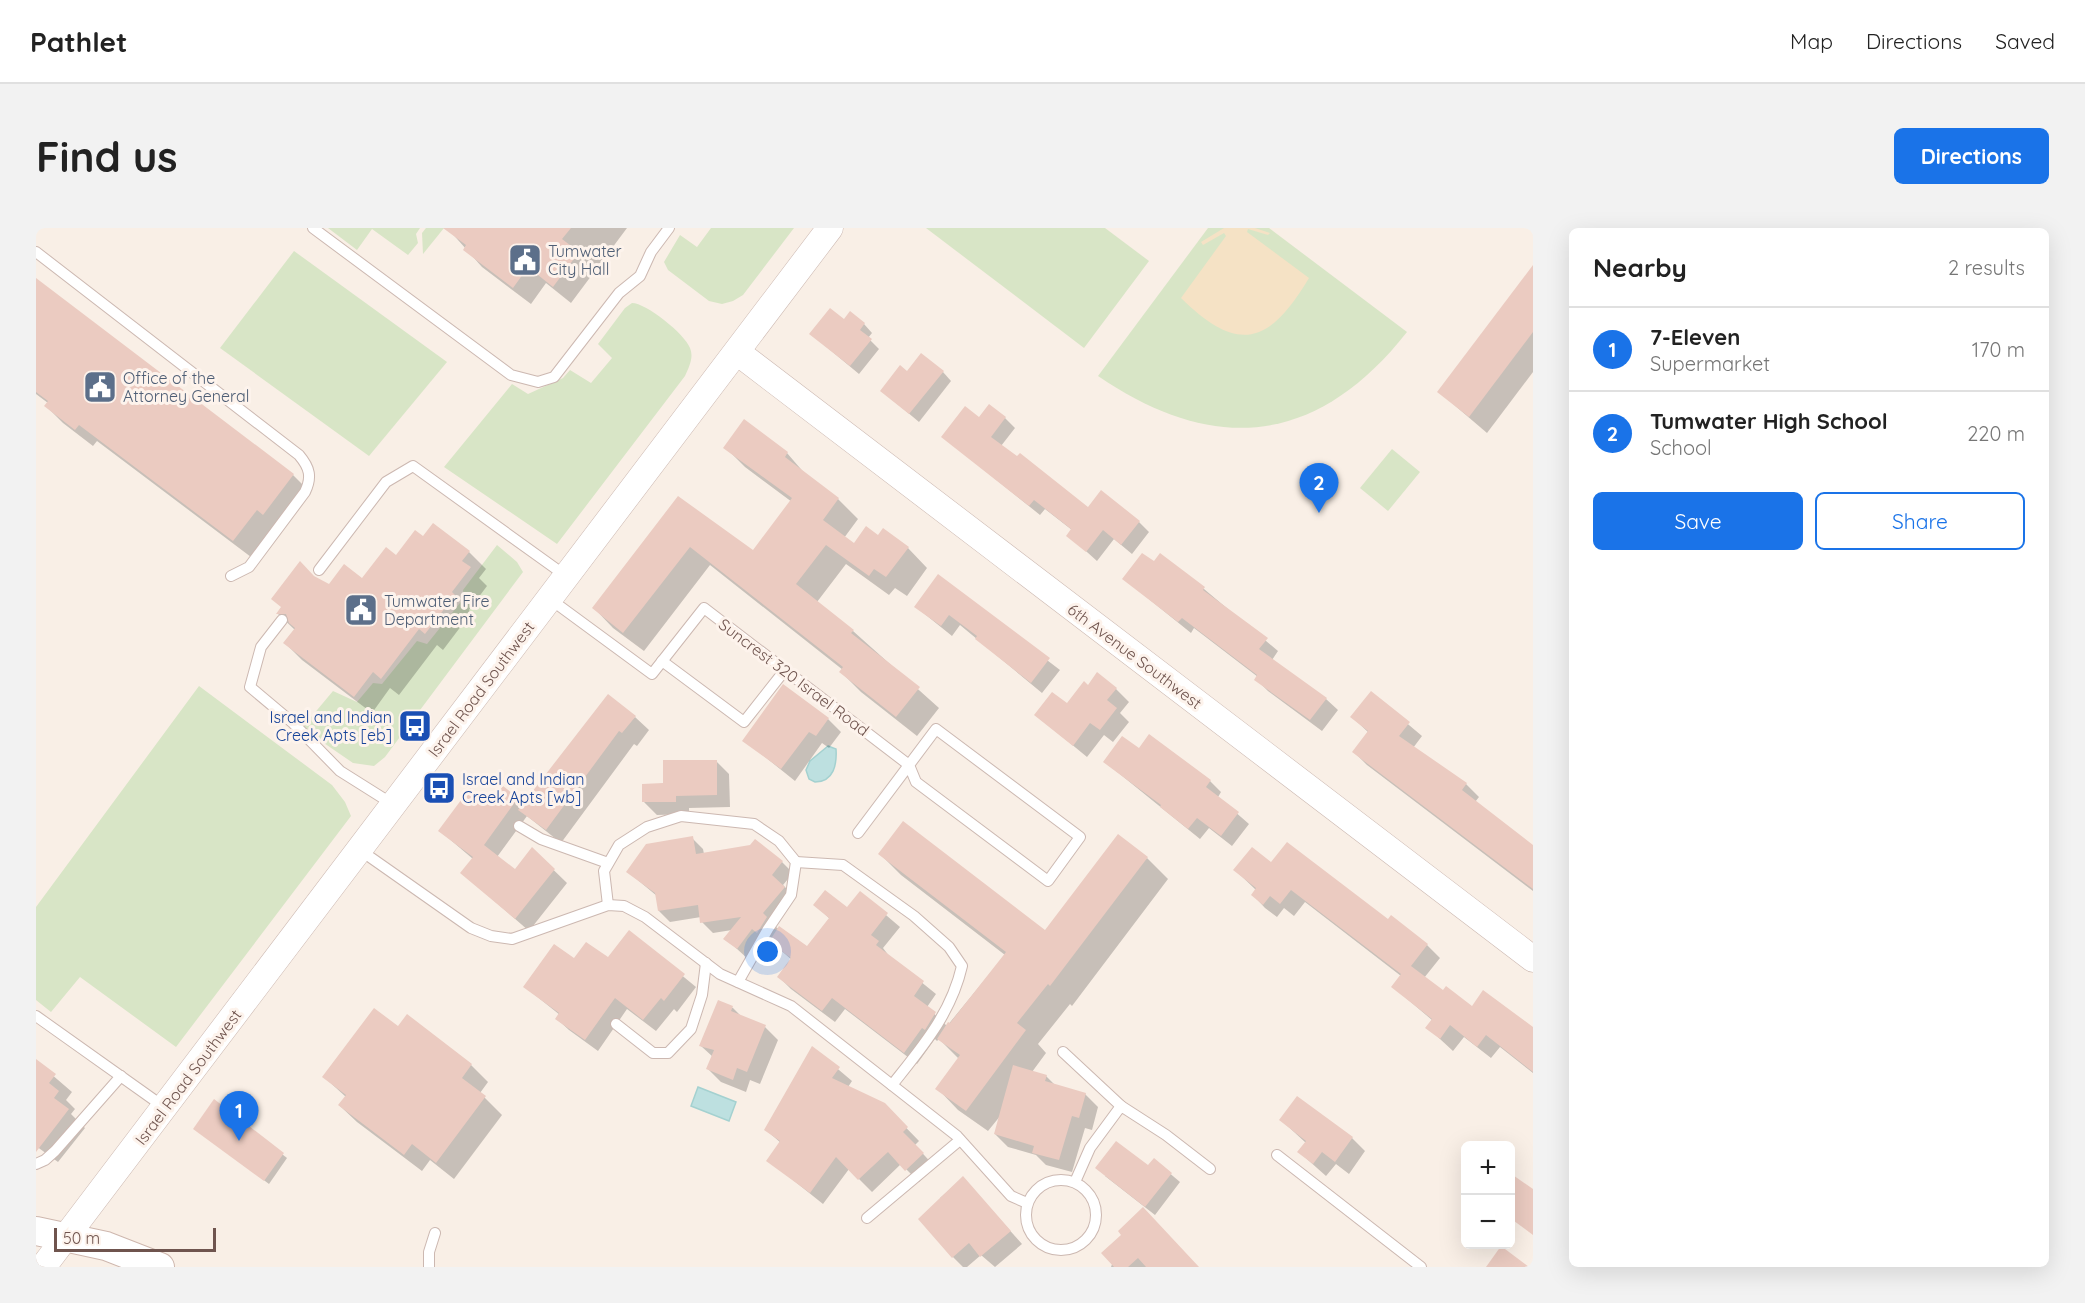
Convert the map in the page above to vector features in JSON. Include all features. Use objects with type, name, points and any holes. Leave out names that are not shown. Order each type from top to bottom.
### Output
[{"type":"main road","points":[[36,1231],[106,1246],[160,1267]]},
{"type":"street","name":"Israel Road Southwest","points":[[43,1267],[830,228]]},
{"type":"street","name":"6th Avenue Southwest","points":[[737,352],[1533,959]]},
{"type":"lane","points":[[313,228],[511,375],[538,382],[554,377],[620,293],[640,276],[651,252],[669,228]]},
{"type":"lane","points":[[36,252],[299,455],[308,465],[311,479],[305,492],[249,567],[231,576]]},
{"type":"lane","points":[[319,570],[386,482],[413,466],[566,577]]},
{"type":"lane","points":[[549,599],[652,674],[662,661],[744,722],[785,670]]},
{"type":"lane","name":"Suncrest 320 Israel Road","points":[[662,661],[704,608],[909,765],[916,782],[1048,881],[1080,837],[936,729],[909,765]]},
{"type":"lane","points":[[282,620],[261,647],[250,687],[292,723],[340,771],[394,805]]},
{"type":"lane","points":[[858,833],[909,765]]},
{"type":"lane","points":[[608,905],[604,871],[619,845],[647,827],[681,816],[754,824],[779,841],[796,862],[843,865],[914,916],[949,947],[962,966],[956,992],[941,1021],[892,1085]]},
{"type":"lane","points":[[519,826],[541,839],[608,863]]},
{"type":"lane","points":[[360,849],[471,928],[491,936],[512,939],[608,905],[624,906],[645,917],[706,963],[738,982],[791,1006],[960,1140],[1011,1196],[1028,1203]]},
{"type":"lane","points":[[738,982],[768,928],[791,895],[796,862]]},
{"type":"lane","points":[[616,1023],[653,1053],[668,1053],[691,1029],[702,995],[706,963]]},
{"type":"lane","points":[[36,1016],[164,1107]]},
{"type":"lane","points":[[1063,1052],[1120,1106],[1166,1135],[1210,1169]]},
{"type":"lane","points":[[36,1164],[45,1161],[55,1151],[121,1076]]},
{"type":"lane","points":[[1075,1182],[1090,1148],[1120,1106]]},
{"type":"lane","points":[[867,1218],[960,1140]]},
{"type":"lane","points":[[1277,1155],[1421,1267]]},
{"type":"lane","points":[[1064,1179],[1075,1182],[1092,1197],[1096,1219],[1093,1230],[1076,1247],[1053,1250],[1033,1237],[1028,1226],[1028,1203],[1042,1185],[1064,1179]]},
{"type":"lane","points":[[429,1267],[429,1252],[435,1233]]},
{"type":"green space","points":[[328,228],[420,228],[416,234],[418,243],[408,255],[372,229],[357,250]]},
{"type":"green space","points":[[426,228],[444,228],[423,254],[422,233]]},
{"type":"green space","points":[[711,228],[794,228],[743,295],[722,304],[709,301],[668,270],[664,262],[680,235],[697,247]]},
{"type":"green space","points":[[926,228],[1105,228],[1149,261],[1084,348]]},
{"type":"green space","points":[[1208,228],[1269,228],[1407,332],[1373,370],[1338,398],[1301,417],[1263,426],[1224,427],[1183,419],[1141,402],[1098,376]]},
{"type":"green space","points":[[294,251],[447,362],[369,456],[220,348]]},
{"type":"green space","points":[[632,303],[646,308],[681,335],[690,348],[690,362],[685,376],[557,544],[444,467],[512,384],[528,394],[563,378],[570,370],[591,383],[612,358],[598,344],[625,308]]},
{"type":"green space","points":[[1392,449],[1420,472],[1388,511],[1360,488]]},
{"type":"green space","points":[[497,545],[517,562],[523,572],[385,757],[374,766],[353,763],[302,728],[333,691],[357,702],[373,683],[382,684],[417,641],[427,644],[464,598],[463,590]]},
{"type":"green space","points":[[199,686],[332,785],[345,802],[351,816],[176,1047],[80,977],[51,1012],[36,1000],[36,907]]},
{"type":"sand","points":[[1224,228],[1255,228],[1270,233],[1268,235],[1248,229],[1247,232],[1309,278],[1280,317],[1266,329],[1251,334],[1236,334],[1219,328],[1181,298],[1226,236],[1224,233],[1203,245],[1201,242]]},
{"type":"water","points":[[828,746],[836,749],[833,771],[826,779],[815,782],[809,779],[806,770],[810,761]]},
{"type":"water","points":[[698,1087],[736,1102],[729,1121],[691,1106]]},
{"type":"building","name":"Tumwater City Hall","points":[[443,228],[571,228],[562,239],[579,252],[553,287],[528,267],[513,288],[463,250],[466,245]]},
{"type":"building","points":[[1533,265],[1533,332],[1469,417],[1437,392]]},
{"type":"building","points":[[36,278],[294,474],[263,515],[257,510],[233,541],[79,425],[75,430],[44,406],[48,401],[36,392]]},
{"type":"building","points":[[830,308],[844,319],[850,311],[865,323],[860,330],[872,339],[850,366],[809,334]]},
{"type":"building","points":[[921,353],[944,371],[909,414],[880,391],[900,365],[907,371]]},
{"type":"building","points":[[989,404],[1006,417],[991,437],[1017,456],[1020,453],[1088,507],[1101,490],[1140,521],[1121,545],[1103,530],[1086,552],[1066,536],[1071,529],[1034,500],[1029,506],[941,437],[965,406],[979,417]]},
{"type":"building","points":[[744,419],[788,452],[785,457],[839,498],[823,520],[854,543],[866,526],[878,535],[883,528],[909,547],[886,577],[874,569],[869,576],[826,545],[796,584],[854,630],[851,633],[920,687],[896,717],[839,672],[843,667],[690,547],[623,633],[592,608],[678,496],[753,550],[792,498],[723,448]]},
{"type":"building","name":"Tumwater Fire Department","points":[[433,523],[470,551],[462,561],[471,567],[452,592],[455,595],[425,634],[419,629],[381,679],[373,672],[354,697],[283,643],[295,628],[289,623],[286,614],[276,614],[281,607],[271,599],[300,561],[314,576],[329,584],[344,564],[362,578],[386,547],[396,555],[415,530],[423,536]]},
{"type":"building","points":[[1142,553],[1154,561],[1160,553],[1205,587],[1203,590],[1268,638],[1259,649],[1327,698],[1310,720],[1254,680],[1257,675],[1182,618],[1178,622],[1122,579]]},
{"type":"building","points":[[938,574],[1050,658],[1031,683],[975,639],[977,636],[949,615],[941,626],[914,607]]},
{"type":"building","points":[[1097,672],[1117,688],[1107,700],[1117,708],[1100,730],[1090,723],[1073,746],[1034,715],[1052,692],[1067,703],[1084,681],[1088,685]]},
{"type":"building","points":[[783,684],[829,718],[816,736],[809,732],[781,769],[742,741]]},
{"type":"building","points":[[1371,691],[1410,722],[1399,736],[1467,783],[1462,790],[1533,845],[1533,889],[1352,752],[1368,731],[1350,717]]},
{"type":"building","points":[[608,694],[636,716],[622,733],[619,731],[546,830],[518,810]]},
{"type":"building","points":[[1149,734],[1211,780],[1206,787],[1239,812],[1221,836],[1197,818],[1188,829],[1160,807],[1161,805],[1103,762],[1122,736],[1139,748]]},
{"type":"building","points":[[663,760],[717,760],[717,795],[676,796],[676,802],[642,802],[642,784],[663,783]]},
{"type":"building","points":[[503,786],[518,798],[484,845],[515,869],[532,847],[555,869],[515,919],[460,873],[473,857],[438,831],[470,788],[490,803]]},
{"type":"building","points":[[903,821],[1045,930],[1118,834],[1148,857],[1050,986],[1048,984],[1017,1023],[1026,1030],[966,1111],[935,1089],[960,1055],[937,1039],[948,1022],[950,1023],[1006,952],[878,854]]},
{"type":"building","points":[[693,836],[696,854],[750,845],[755,839],[783,861],[772,875],[785,887],[763,913],[767,917],[757,933],[752,929],[737,949],[723,939],[741,917],[700,923],[698,905],[658,911],[655,893],[626,872],[646,844]]},
{"type":"building","points":[[1287,842],[1388,919],[1391,915],[1428,944],[1411,966],[1443,990],[1446,986],[1472,1006],[1483,990],[1533,1027],[1533,1072],[1486,1035],[1477,1047],[1450,1025],[1440,1039],[1425,1028],[1432,1019],[1391,987],[1401,974],[1291,890],[1280,904],[1270,896],[1263,905],[1251,895],[1256,888],[1233,870],[1252,847],[1271,862]]},
{"type":"building","points":[[825,890],[847,907],[860,891],[888,913],[871,935],[879,941],[876,945],[924,981],[914,996],[936,1012],[925,1030],[922,1028],[904,1053],[832,998],[822,1011],[777,977],[791,958],[769,942],[779,926],[807,946],[829,918],[813,905]]},
{"type":"building","points":[[629,930],[685,974],[664,1001],[661,998],[643,1020],[615,998],[585,1040],[555,1019],[559,1013],[523,987],[554,944],[574,958],[586,942],[608,957]]},
{"type":"building","points":[[718,1000],[733,1006],[731,1011],[766,1025],[747,1072],[737,1068],[733,1080],[706,1069],[714,1050],[699,1046]]},
{"type":"building","points":[[374,1008],[398,1026],[407,1014],[472,1064],[462,1078],[486,1096],[436,1163],[412,1144],[404,1155],[338,1105],[346,1095],[322,1077]]},
{"type":"building","points":[[812,1046],[840,1067],[832,1078],[885,1103],[908,1127],[903,1132],[924,1153],[905,1171],[888,1152],[858,1180],[836,1157],[810,1193],[766,1161],[780,1141],[764,1130]]},
{"type":"building","points":[[36,1059],[56,1074],[49,1083],[59,1091],[54,1098],[69,1109],[36,1152]]},
{"type":"building","points":[[1013,1065],[1047,1075],[1045,1081],[1086,1093],[1079,1118],[1072,1116],[1059,1160],[1032,1153],[1034,1146],[994,1134]]},
{"type":"building","points":[[1297,1096],[1353,1137],[1335,1162],[1322,1152],[1313,1164],[1297,1152],[1306,1141],[1279,1120]]},
{"type":"building","points":[[214,1099],[284,1153],[264,1181],[193,1129]]},
{"type":"building","points":[[1116,1141],[1148,1165],[1154,1158],[1172,1173],[1145,1207],[1095,1168]]},
{"type":"building","points":[[963,1176],[1011,1231],[980,1257],[969,1243],[952,1258],[918,1219]]},
{"type":"building","points":[[1515,1176],[1533,1189],[1533,1235],[1515,1222]]},
{"type":"building","points":[[1143,1207],[1199,1267],[1146,1267],[1138,1258],[1128,1267],[1114,1267],[1101,1253],[1121,1235],[1118,1231]]},
{"type":"building","points":[[1499,1249],[1505,1249],[1529,1267],[1486,1267]]},
{"type":"place","name":"Tumwater City Hall","points":[[525,260]]},
{"type":"place","name":"Office of the Attorney General","points":[[100,387]]},
{"type":"place","name":"Tumwater High School","points":[[1319,513]]},
{"type":"place","name":"Tumwater Fire Department","points":[[361,610]]},
{"type":"place","name":"Israel and Indian Creek Apts [eb]","points":[[415,726]]},
{"type":"place","name":"Israel and Indian Creek Apts [wb]","points":[[439,788]]},
{"type":"place","name":"7-Eleven","points":[[239,1141]]}]
